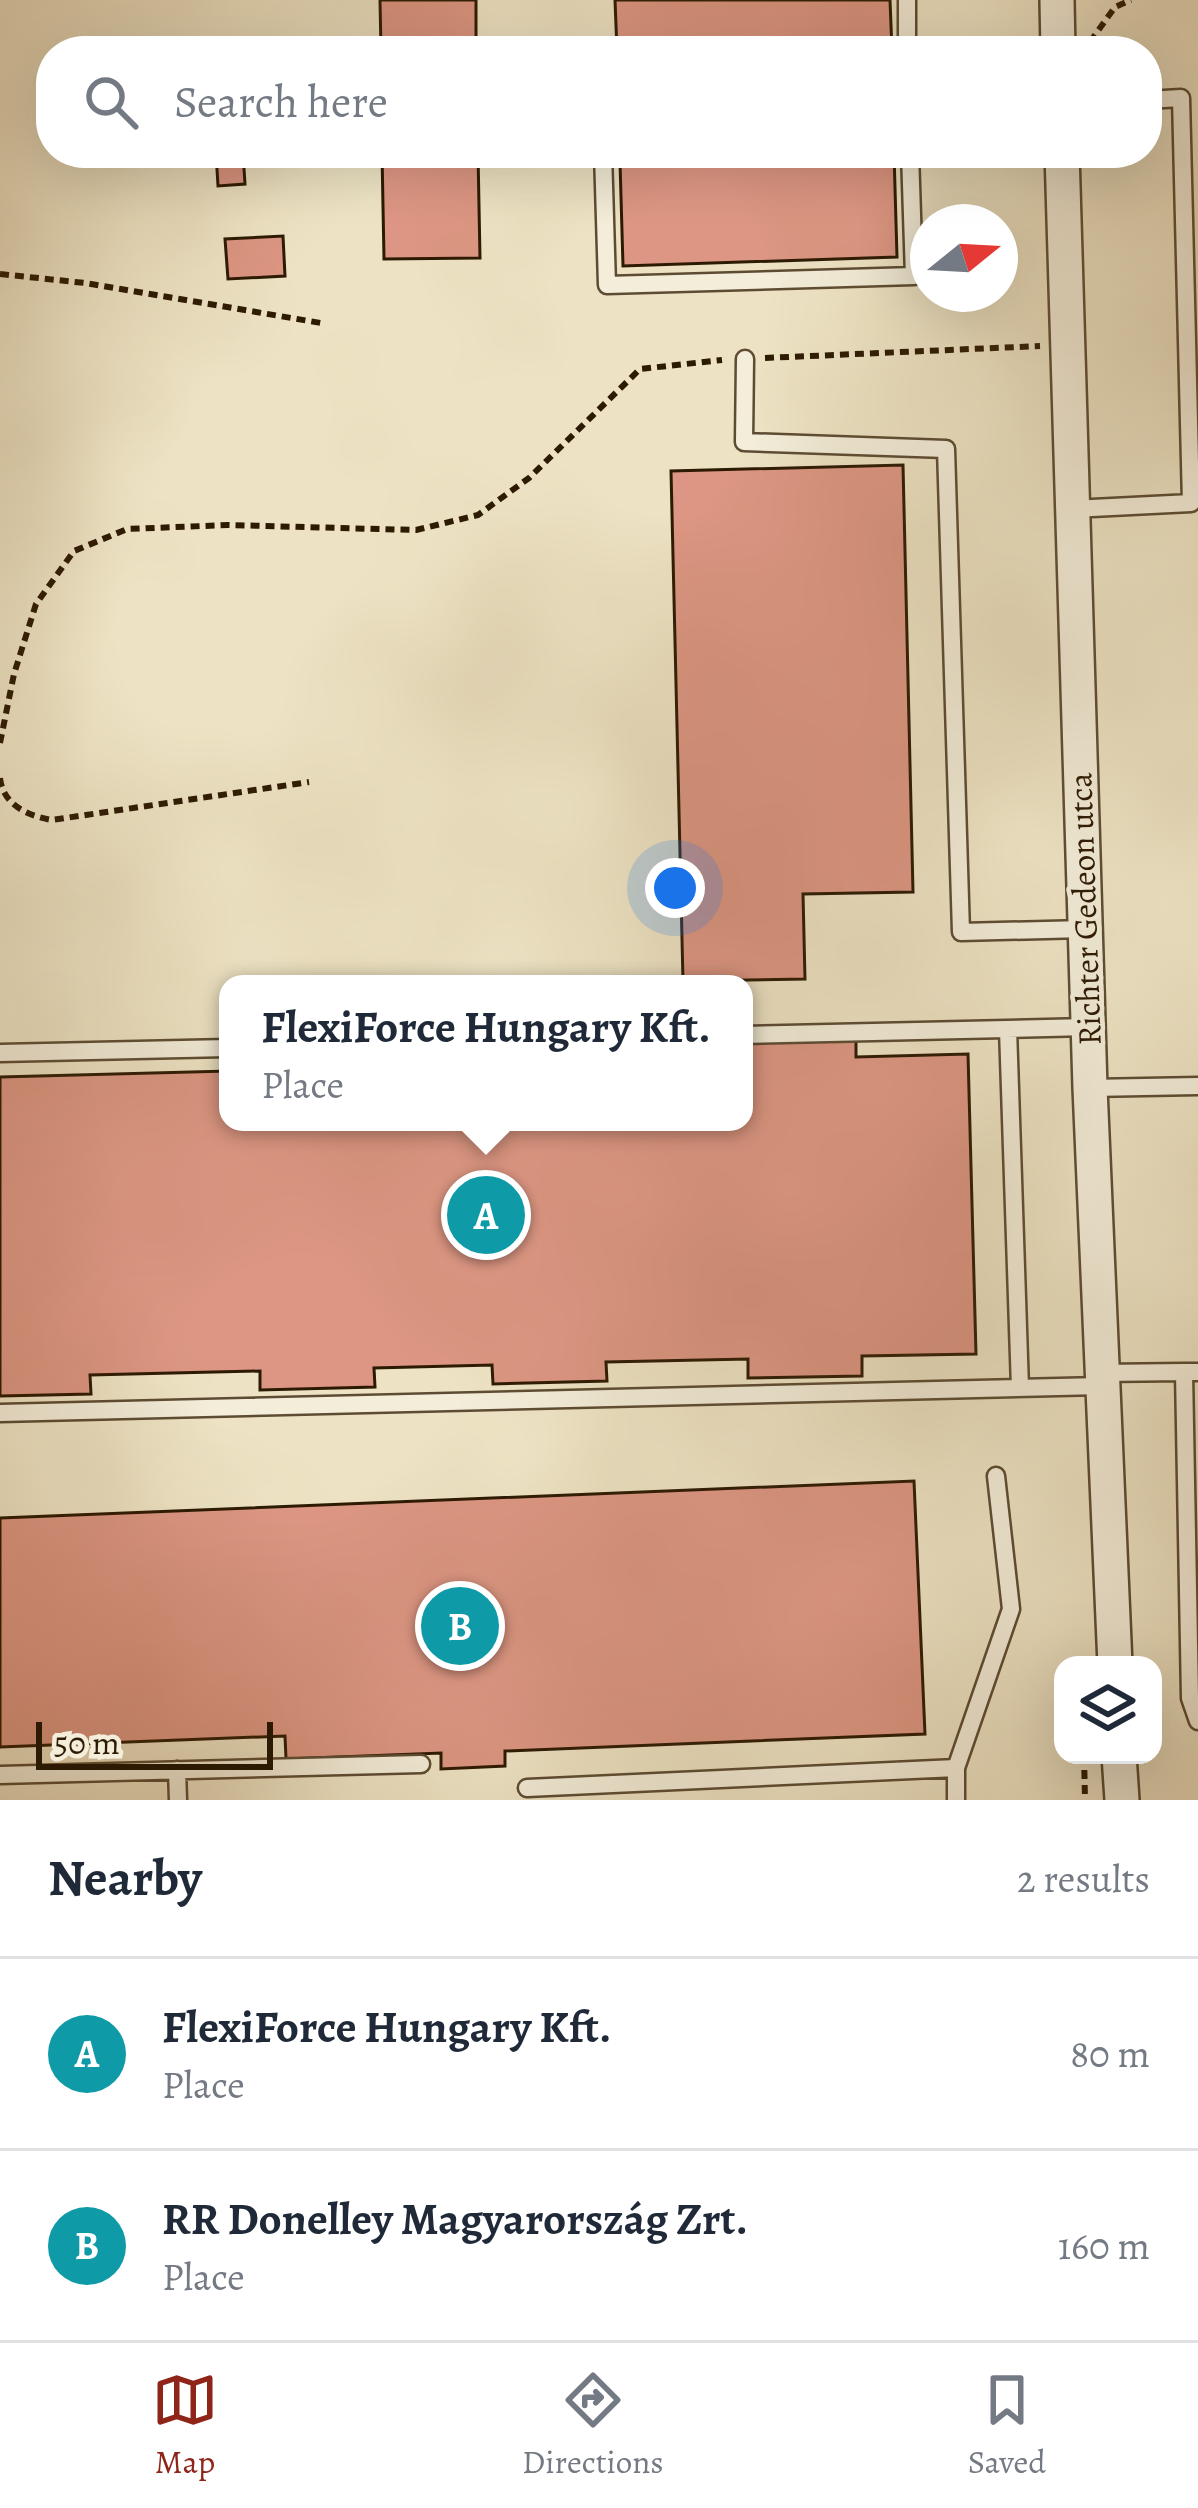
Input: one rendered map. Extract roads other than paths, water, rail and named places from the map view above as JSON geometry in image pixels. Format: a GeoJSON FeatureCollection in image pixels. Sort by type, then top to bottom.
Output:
{"type":"FeatureCollection","features":[{"type":"Feature","properties":{"kind":"street"},"geometry":{"type":"LineString","coordinates":[[1057,0],[1058,36]]}},
{"type":"Feature","properties":{"kind":"street","name":"Richter Gedeon utca"},"geometry":{"type":"LineString","coordinates":[[1061,168],[1100,1379],[1115,1656]]}},
{"type":"Feature","properties":{"kind":"street"},"geometry":{"type":"LineString","coordinates":[[1120,1764],[1122,1800]]}},
{"type":"Feature","properties":{"kind":"lane"},"geometry":{"type":"LineString","coordinates":[[907,0],[908,36]]}},
{"type":"Feature","properties":{"kind":"lane"},"geometry":{"type":"LineString","coordinates":[[1072,508],[1191,503],[1181,98],[1162,99]]}},
{"type":"Feature","properties":{"kind":"lane"},"geometry":{"type":"LineString","coordinates":[[603,168],[607,285],[914,276],[910,168]]}},
{"type":"Feature","properties":{"kind":"lane"},"geometry":{"type":"LineString","coordinates":[[745,359],[744,442],[946,448],[961,932],[1085,929]]}},
{"type":"Feature","properties":{"kind":"lane"},"geometry":{"type":"LineString","coordinates":[[753,1035],[1088,1027]]}},
{"type":"Feature","properties":{"kind":"lane"},"geometry":{"type":"LineString","coordinates":[[1008,1029],[1020,1388]]}},
{"type":"Feature","properties":{"kind":"lane"},"geometry":{"type":"LineString","coordinates":[[0,1053],[219,1048]]}},
{"type":"Feature","properties":{"kind":"lane"},"geometry":{"type":"LineString","coordinates":[[1090,1088],[1198,1086]]}},
{"type":"Feature","properties":{"kind":"lane"},"geometry":{"type":"LineString","coordinates":[[0,1413],[1020,1388],[1191,1372],[1190,1698],[1198,1721]]}},
{"type":"Feature","properties":{"kind":"lane"},"geometry":{"type":"LineString","coordinates":[[956,1800],[956,1768],[1011,1609],[996,1476]]}},
{"type":"Feature","properties":{"kind":"lane"},"geometry":{"type":"LineString","coordinates":[[0,1775],[421,1764]]}},
{"type":"Feature","properties":{"kind":"lane"},"geometry":{"type":"LineString","coordinates":[[526,1788],[956,1768]]}},
{"type":"Feature","properties":{"kind":"lane"},"geometry":{"type":"LineString","coordinates":[[178,1770],[178,1800]]}},
{"type":"Feature","properties":{"kind":"place","name":"FlexiForce Hungary Kft."},"geometry":{"type":"Point","coordinates":[486,1215]}},
{"type":"Feature","properties":{"kind":"place","name":"RR Donelley Magyarország Zrt."},"geometry":{"type":"Point","coordinates":[460,1626]}}]}
